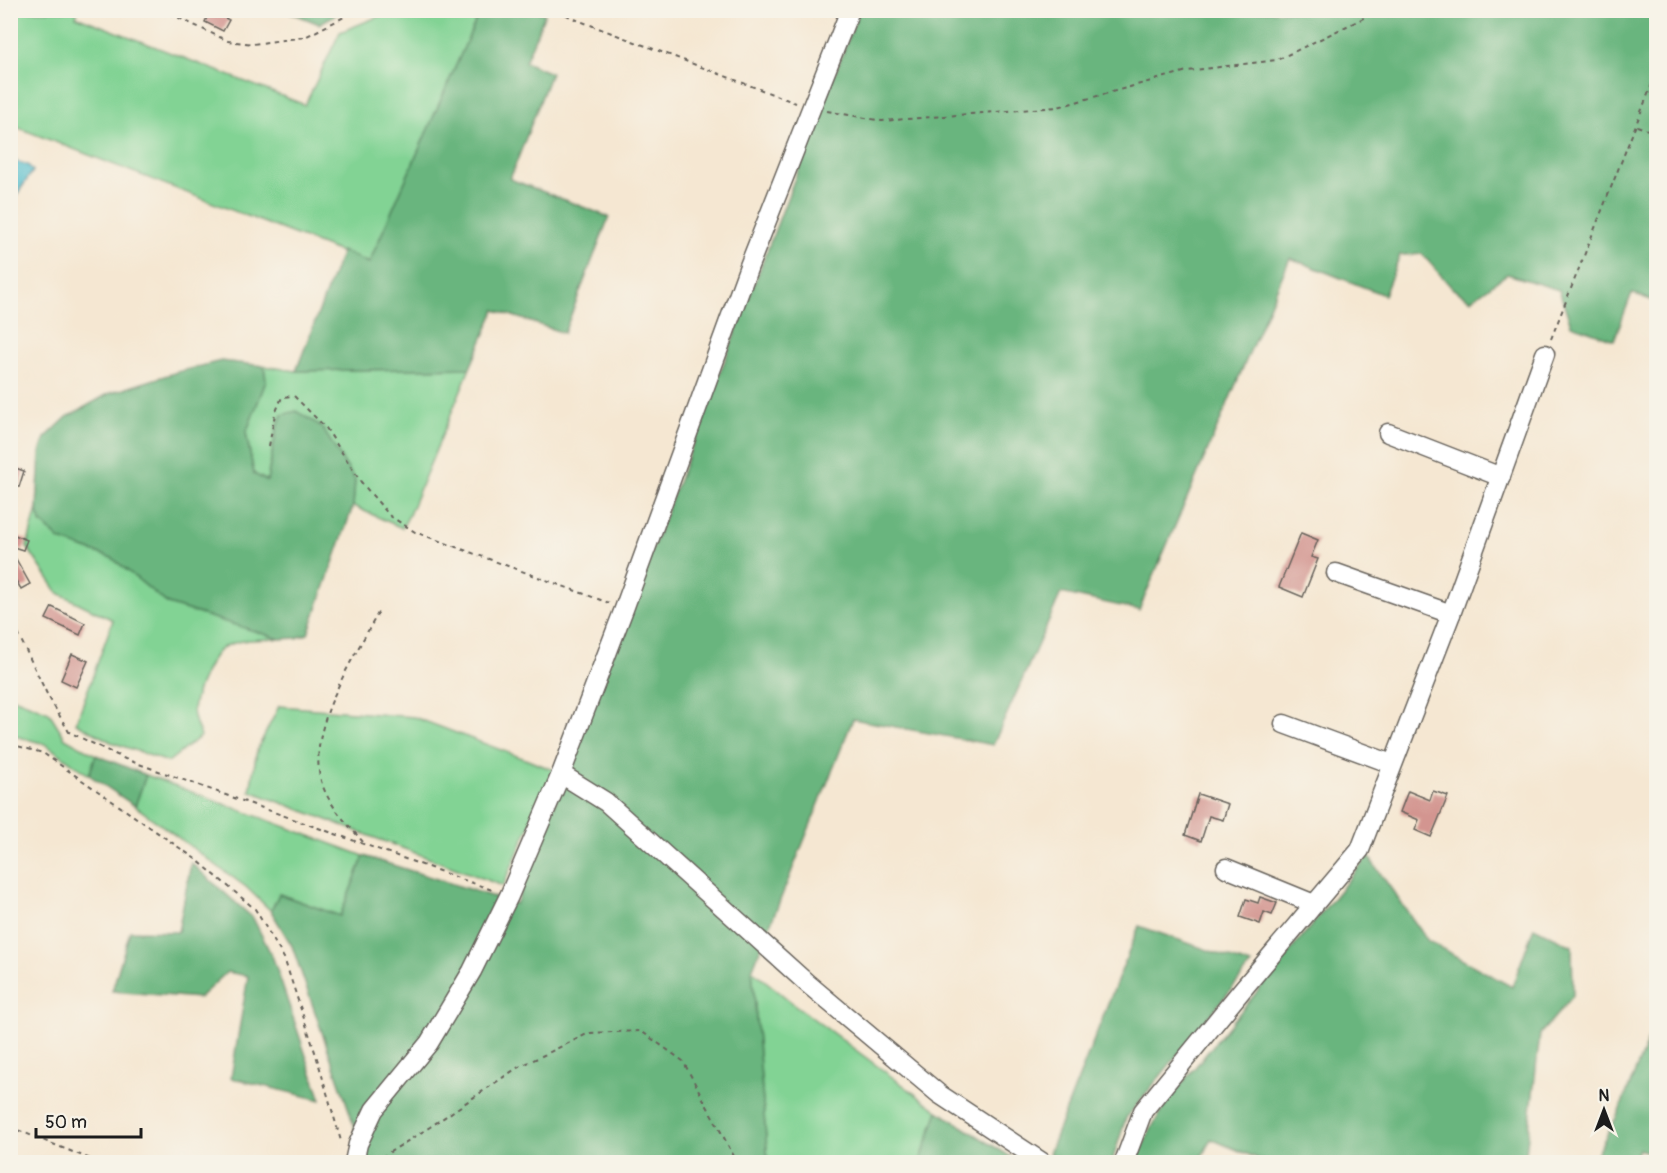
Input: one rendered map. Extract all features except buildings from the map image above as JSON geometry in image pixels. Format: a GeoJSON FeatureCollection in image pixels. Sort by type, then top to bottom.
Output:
{"type":"FeatureCollection","features":[{"type":"Feature","properties":{"kind":"street"},"geometry":{"type":"LineString","coordinates":[[354,1162],[358,1144],[375,1110],[429,1043],[472,971],[509,896],[561,774],[624,609],[749,266],[850,10]]}},
{"type":"Feature","properties":{"kind":"street"},"geometry":{"type":"LineString","coordinates":[[1124,1162],[1143,1111],[1360,850],[1451,614],[1545,354]]}},
{"type":"Feature","properties":{"kind":"street"},"geometry":{"type":"LineString","coordinates":[[1388,433],[1501,477]]}},
{"type":"Feature","properties":{"kind":"street"},"geometry":{"type":"LineString","coordinates":[[1336,573],[1451,614]]}},
{"type":"Feature","properties":{"kind":"street"},"geometry":{"type":"LineString","coordinates":[[1284,724],[1392,764]]}},
{"type":"Feature","properties":{"kind":"street"},"geometry":{"type":"LineString","coordinates":[[561,774],[606,802],[808,984],[939,1094],[1042,1162]]}},
{"type":"Feature","properties":{"kind":"street"},"geometry":{"type":"LineString","coordinates":[[1226,868],[1314,904]]}},
{"type":"Feature","properties":{"kind":"path"},"geometry":{"type":"LineString","coordinates":[[162,10],[228,41],[254,44],[305,37],[350,14],[363,10]]}},
{"type":"Feature","properties":{"kind":"path"},"geometry":{"type":"LineString","coordinates":[[558,10],[572,18],[812,109],[882,121],[1058,107],[1186,71],[1277,60],[1380,10]]}},
{"type":"Feature","properties":{"kind":"path"},"geometry":{"type":"LineString","coordinates":[[1545,354],[1656,74]]}},
{"type":"Feature","properties":{"kind":"path"},"geometry":{"type":"LineString","coordinates":[[1636,125],[1656,133]]}},
{"type":"Feature","properties":{"kind":"path"},"geometry":{"type":"LineString","coordinates":[[269,446],[275,414],[282,397],[294,396],[326,428],[361,482],[390,516],[415,532],[624,609]]}},
{"type":"Feature","properties":{"kind":"path"},"geometry":{"type":"LineString","coordinates":[[365,844],[333,806],[320,779],[318,757],[320,734],[335,694],[379,611]]}},
{"type":"Feature","properties":{"kind":"path"},"geometry":{"type":"LineString","coordinates":[[10,617],[47,694],[69,732],[125,759],[509,896]]}},
{"type":"Feature","properties":{"kind":"path"},"geometry":{"type":"LineString","coordinates":[[10,744],[43,753],[198,860],[255,909],[284,958],[341,1141]]}},
{"type":"Feature","properties":{"kind":"path"},"geometry":{"type":"LineString","coordinates":[[374,1162],[517,1068],[589,1034],[641,1031],[683,1061],[737,1162]]}},
{"type":"Feature","properties":{"kind":"path"},"geometry":{"type":"LineString","coordinates":[[10,1127],[98,1162]]}},
{"type":"Feature","properties":{"kind":"green space"},"geometry":{"type":"Polygon","coordinates":[[[534,10],[545,14],[525,62],[551,73],[510,179],[609,217],[564,333],[495,310],[470,368],[296,371],[342,251],[369,263],[480,11],[534,10]]]}},
{"type":"Feature","properties":{"kind":"green space"},"geometry":{"type":"Polygon","coordinates":[[[10,11],[78,11],[76,16],[305,105],[340,32],[392,11],[480,11],[369,263],[11,125],[10,11]]]}},
{"type":"Feature","properties":{"kind":"green space"},"geometry":{"type":"Polygon","coordinates":[[[287,11],[342,11],[319,24],[287,11]]]}},
{"type":"Feature","properties":{"kind":"green space"},"geometry":{"type":"Polygon","coordinates":[[[859,11],[1656,11],[1656,302],[1632,293],[1614,340],[1571,325],[1559,290],[1507,274],[1471,300],[1453,289],[1422,254],[1400,255],[1384,295],[1290,258],[1139,610],[1061,593],[993,745],[853,719],[752,970],[768,1162],[364,1162],[350,1113],[292,946],[271,911],[279,894],[340,916],[364,856],[516,904],[859,11]]]}},
{"type":"Feature","properties":{"kind":"green space"},"geometry":{"type":"Polygon","coordinates":[[[221,361],[264,366],[266,381],[246,433],[254,474],[267,481],[277,427],[282,415],[296,411],[321,426],[355,480],[353,506],[308,634],[297,638],[280,639],[168,604],[112,558],[60,540],[41,522],[37,508],[40,452],[45,438],[67,417],[108,394],[221,361]]]}},
{"type":"Feature","properties":{"kind":"green space"},"geometry":{"type":"Polygon","coordinates":[[[264,366],[296,371],[470,368],[402,528],[353,506],[355,480],[282,415],[277,427],[267,481],[254,474],[246,433],[266,381],[264,366]]]}},
{"type":"Feature","properties":{"kind":"green space"},"geometry":{"type":"Polygon","coordinates":[[[37,508],[41,522],[60,540],[112,558],[168,604],[280,639],[237,642],[219,651],[204,675],[194,702],[195,723],[201,736],[168,762],[111,742],[76,723],[113,620],[58,593],[27,547],[37,508]]]}},
{"type":"Feature","properties":{"kind":"green space"},"geometry":{"type":"Polygon","coordinates":[[[11,697],[49,712],[65,738],[96,755],[89,775],[45,744],[11,735],[11,697]]]}},
{"type":"Feature","properties":{"kind":"green space"},"geometry":{"type":"Polygon","coordinates":[[[279,706],[414,717],[554,770],[503,886],[250,791],[257,750],[279,706]]]}},
{"type":"Feature","properties":{"kind":"green space"},"geometry":{"type":"Polygon","coordinates":[[[96,755],[146,775],[135,806],[89,775],[96,755]]]}},
{"type":"Feature","properties":{"kind":"green space"},"geometry":{"type":"Polygon","coordinates":[[[146,775],[364,856],[340,916],[279,894],[271,911],[246,887],[135,806],[146,775]]]}},
{"type":"Feature","properties":{"kind":"green space"},"geometry":{"type":"Polygon","coordinates":[[[1368,856],[1428,941],[1512,987],[1534,927],[1572,946],[1573,996],[1540,1034],[1525,1162],[1266,1162],[1211,1139],[1199,1162],[1136,1162],[1150,1130],[1170,1098],[1368,856]]]}},
{"type":"Feature","properties":{"kind":"green space"},"geometry":{"type":"Polygon","coordinates":[[[191,863],[253,918],[273,958],[321,1100],[231,1078],[248,976],[227,972],[199,998],[112,991],[130,931],[178,932],[191,863]]]}},
{"type":"Feature","properties":{"kind":"green space"},"geometry":{"type":"Polygon","coordinates":[[[1139,926],[1251,965],[1126,1118],[1112,1162],[1064,1162],[1049,1153],[1139,926]]]}},
{"type":"Feature","properties":{"kind":"green space"},"geometry":{"type":"Polygon","coordinates":[[[752,970],[795,1005],[938,1111],[920,1162],[768,1162],[752,970]]]}},
{"type":"Feature","properties":{"kind":"green space"},"geometry":{"type":"Polygon","coordinates":[[[1656,1020],[1656,1156],[1639,1149],[1634,1162],[1592,1162],[1618,1114],[1656,1020]]]}},
{"type":"Feature","properties":{"kind":"green space"},"geometry":{"type":"Polygon","coordinates":[[[938,1111],[1019,1162],[920,1162],[938,1111]]]}},
{"type":"Feature","properties":{"kind":"water"},"geometry":{"type":"Polygon","coordinates":[[[15,161],[28,165],[33,171],[11,203],[11,169],[15,161]]]}}]}
